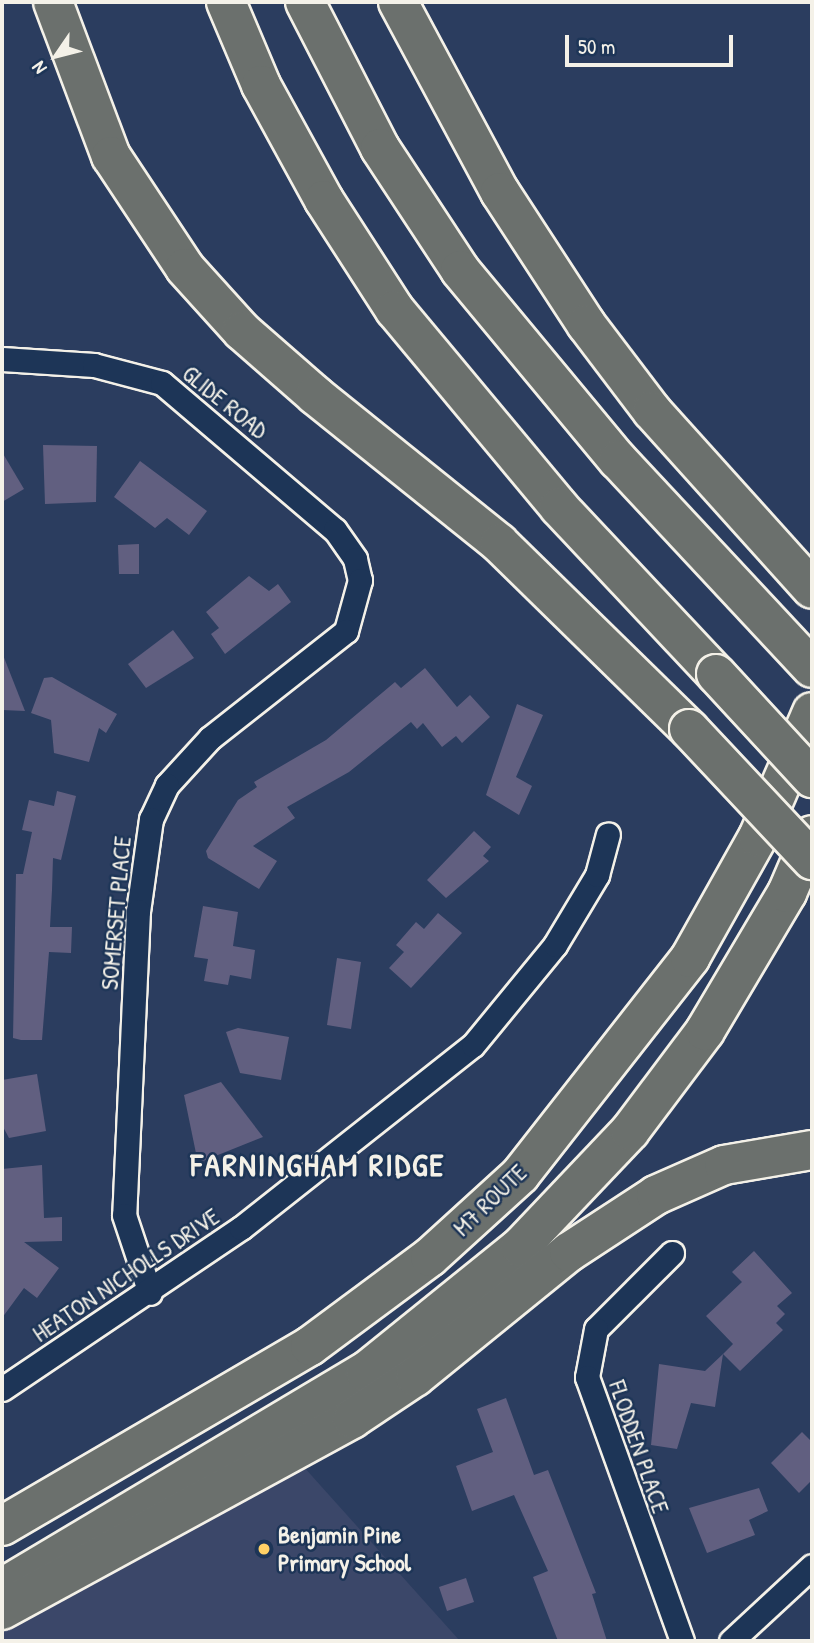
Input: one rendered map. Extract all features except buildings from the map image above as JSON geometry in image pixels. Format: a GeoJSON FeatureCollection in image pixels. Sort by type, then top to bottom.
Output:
{"type":"FeatureCollection","features":[{"type":"Feature","properties":{"kind":"highway"},"geometry":{"type":"LineString","coordinates":[[53,2],[111,156],[185,268],[274,359],[509,551],[689,729],[812,860]]}},
{"type":"Feature","properties":{"kind":"highway"},"geometry":{"type":"LineString","coordinates":[[226,2],[261,85],[324,200],[395,310],[532,476],[812,778]]}},
{"type":"Feature","properties":{"kind":"highway"},"geometry":{"type":"LineString","coordinates":[[305,2],[380,148],[460,270],[572,408],[812,668]]}},
{"type":"Feature","properties":{"kind":"highway"},"geometry":{"type":"LineString","coordinates":[[398,2],[500,192],[586,324],[652,411],[812,589]]}},
{"type":"Feature","properties":{"kind":"highway","name":"M7 ROUTE"},"geometry":{"type":"LineString","coordinates":[[2,1526],[310,1346],[430,1257],[520,1175],[690,958],[758,837],[812,712]]}},
{"type":"Feature","properties":{"kind":"highway"},"geometry":{"type":"LineString","coordinates":[[2,1588],[365,1372],[520,1247],[630,1131],[705,1031],[787,893],[812,835]]}},
{"type":"Feature","properties":{"kind":"highway"},"geometry":{"type":"LineString","coordinates":[[2,1610],[352,1419],[415,1377],[569,1252],[656,1195],[724,1165],[812,1150]]}},
{"type":"Feature","properties":{"kind":"street","name":"GLIDE ROAD"},"geometry":{"type":"LineString","coordinates":[[2,359],[94,365],[162,383],[335,530],[355,559],[360,580]]}},
{"type":"Feature","properties":{"kind":"street","name":"SOMERSET PLACE"},"geometry":{"type":"LineString","coordinates":[[150,1293],[124,1215],[138,911],[151,819],[167,785],[210,738],[346,631],[360,580]]}},
{"type":"Feature","properties":{"kind":"street","name":"HEATON NICHOLLS DRIVE"},"geometry":{"type":"LineString","coordinates":[[2,1389],[150,1293],[472,1045],[555,945],[597,875],[608,834]]}},
{"type":"Feature","properties":{"kind":"street","name":"FLODDEN PLACE"},"geometry":{"type":"LineString","coordinates":[[672,1253],[596,1329],[587,1377],[682,1641]]}},
{"type":"Feature","properties":{"kind":"street"},"geometry":{"type":"LineString","coordinates":[[732,1641],[812,1566]]}},
{"type":"Feature","properties":{"kind":"shaded area","name":"Benjamin Pine Primary School"},"geometry":{"type":"Polygon","coordinates":[[[303,1466],[460,1641],[2,1641],[2,1631],[303,1466]]]}},
{"type":"Feature","properties":{"kind":"place","name":"Benjamin Pine Primary School"},"geometry":{"type":"Point","coordinates":[264,1549]}},
{"type":"Feature","properties":{"kind":"district","name":"FARNINGHAM RIDGE"},"geometry":{"type":"Point","coordinates":[318,1165]}}]}
